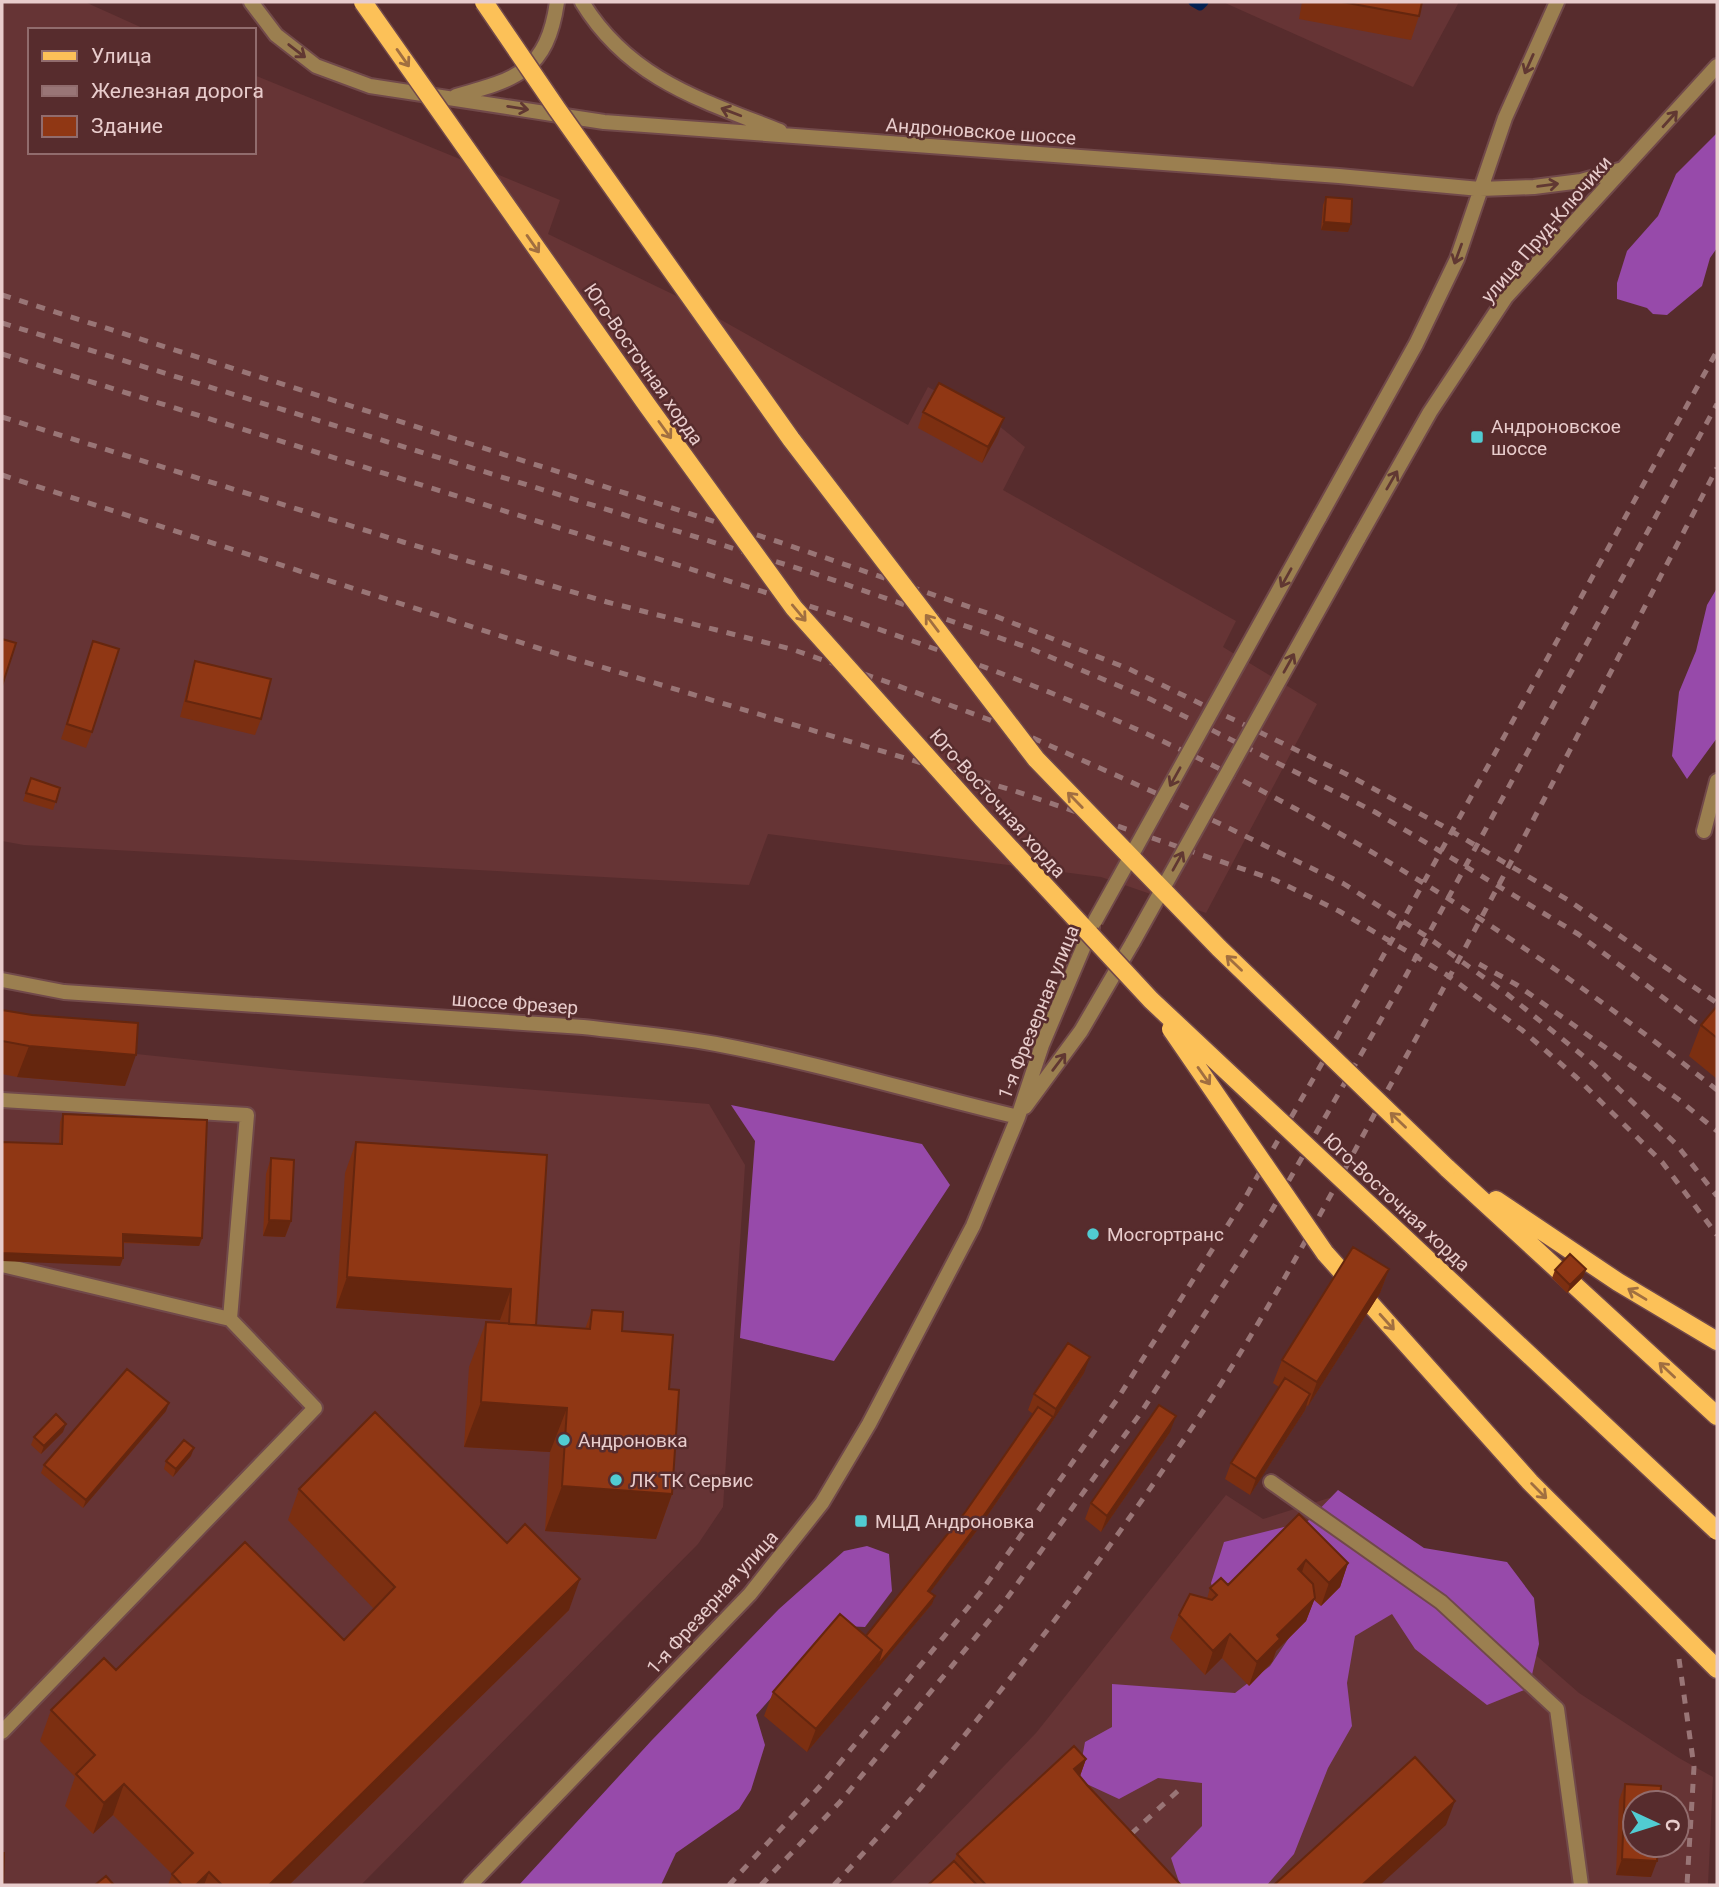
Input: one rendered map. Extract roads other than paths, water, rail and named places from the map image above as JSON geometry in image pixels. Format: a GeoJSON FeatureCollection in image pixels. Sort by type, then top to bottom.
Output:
{"type":"FeatureCollection","features":[{"type":"Feature","properties":{"kind":"main road","name":"Юго-Восточная хорда"},"geometry":{"type":"LineString","coordinates":[[363,2],[647,405],[794,608],[974,809],[1151,1000],[1717,1531]]}},
{"type":"Feature","properties":{"kind":"main road"},"geometry":{"type":"LineString","coordinates":[[484,2],[791,439],[1036,759],[1219,948],[1447,1168],[1717,1416]]}},
{"type":"Feature","properties":{"kind":"main road"},"geometry":{"type":"LineString","coordinates":[[1151,1000],[1325,1253],[1530,1482],[1717,1669]]}},
{"type":"Feature","properties":{"kind":"main road"},"geometry":{"type":"LineString","coordinates":[[1447,1168],[1618,1282],[1717,1341]]}},
{"type":"Feature","properties":{"kind":"street","name":"Андроновское шоссе"},"geometry":{"type":"LineString","coordinates":[[251,2],[276,35],[316,66],[370,86],[604,122],[1339,176],[1480,189],[1534,187],[1581,181],[1623,169]]}},
{"type":"Feature","properties":{"kind":"street"},"geometry":{"type":"LineString","coordinates":[[451,97],[503,82],[527,68],[542,52],[553,28],[557,2]]}},
{"type":"Feature","properties":{"kind":"street"},"geometry":{"type":"LineString","coordinates":[[582,2],[591,17],[626,56],[685,94],[794,137]]}},
{"type":"Feature","properties":{"kind":"street"},"geometry":{"type":"LineString","coordinates":[[1480,189],[1505,118],[1557,2]]}},
{"type":"Feature","properties":{"kind":"street","name":"улица Пруд-Ключики"},"geometry":{"type":"LineString","coordinates":[[1133,942],[1430,412],[1506,297],[1717,66]]}},
{"type":"Feature","properties":{"kind":"street","name":"1-я Фрезерная улица"},"geometry":{"type":"LineString","coordinates":[[470,1885],[750,1594],[822,1503],[869,1423],[973,1226],[1018,1116],[1042,1045],[1095,921],[1416,344],[1457,259],[1480,189]]}},
{"type":"Feature","properties":{"kind":"street"},"geometry":{"type":"LineString","coordinates":[[1704,831],[1717,781]]}},
{"type":"Feature","properties":{"kind":"street","name":"1-я Фрезерная улица"},"geometry":{"type":"LineString","coordinates":[[1018,1116],[1082,1031],[1133,942]]}},
{"type":"Feature","properties":{"kind":"street","name":"шоссе Фрезер"},"geometry":{"type":"LineString","coordinates":[[2,980],[64,992],[583,1027],[661,1036],[811,1064],[1018,1116]]}},
{"type":"Feature","properties":{"kind":"street"},"geometry":{"type":"LineString","coordinates":[[2,1100],[247,1115],[230,1319]]}},
{"type":"Feature","properties":{"kind":"street"},"geometry":{"type":"LineString","coordinates":[[2,1265],[230,1319],[316,1408],[2,1732]]}},
{"type":"Feature","properties":{"kind":"street"},"geometry":{"type":"LineString","coordinates":[[1271,1482],[1441,1602],[1558,1709],[1581,1885]]}},
{"type":"Feature","properties":{"kind":"waterway"},"geometry":{"type":"LineString","coordinates":[[1193,2],[1200,6],[1204,2]]}},
{"type":"Feature","properties":{"kind":"railway"},"geometry":{"type":"LineString","coordinates":[[2,295],[776,541],[990,614],[1129,669],[1346,774],[1441,825],[1568,900],[1717,1003]]}},
{"type":"Feature","properties":{"kind":"railway"},"geometry":{"type":"LineString","coordinates":[[2,323],[813,573],[1029,648],[1150,699],[1375,812],[1578,934],[1709,1032]]}},
{"type":"Feature","properties":{"kind":"railway"},"geometry":{"type":"LineString","coordinates":[[729,1885],[823,1783],[980,1593],[1118,1398],[1245,1198],[1377,967],[1717,351]]}},
{"type":"Feature","properties":{"kind":"railway"},"geometry":{"type":"LineString","coordinates":[[2,354],[809,606],[977,664],[1088,708],[1249,784],[1311,817],[1431,888],[1606,1005],[1717,1090]]}},
{"type":"Feature","properties":{"kind":"railway"},"geometry":{"type":"LineString","coordinates":[[761,1885],[840,1802],[1002,1605],[1140,1414],[1272,1210],[1403,981],[1717,404]]}},
{"type":"Feature","properties":{"kind":"railway"},"geometry":{"type":"LineString","coordinates":[[2,417],[403,542],[607,602],[791,649],[1006,726],[1169,799],[1344,884],[1426,936],[1507,994],[1593,1064],[1676,1144],[1717,1196]]}},
{"type":"Feature","properties":{"kind":"railway"},"geometry":{"type":"LineString","coordinates":[[834,1885],[975,1723],[1063,1610],[1146,1494],[1241,1352],[1315,1223],[1470,938],[1717,468]]}},
{"type":"Feature","properties":{"kind":"railway"},"geometry":{"type":"LineString","coordinates":[[2,475],[538,648],[1015,791],[1275,880],[1339,911],[1447,975],[1522,1030],[1576,1077],[1662,1162],[1717,1235]]}},
{"type":"Feature","properties":{"kind":"railway"},"geometry":{"type":"LineString","coordinates":[[1479,964],[1517,985],[1678,1099],[1717,1131]]}},
{"type":"Feature","properties":{"kind":"railway"},"geometry":{"type":"LineString","coordinates":[[1679,1659],[1694,1767],[1687,1885]]}},
{"type":"Feature","properties":{"kind":"railway"},"geometry":{"type":"LineString","coordinates":[[1118,1846],[1180,1789]]}},
{"type":"Feature","properties":{"kind":"place","name":"Андроновское шоссе"},"geometry":{"type":"Point","coordinates":[1477,437]}},
{"type":"Feature","properties":{"kind":"place","name":"Мосгортранс"},"geometry":{"type":"Point","coordinates":[1093,1234]}},
{"type":"Feature","properties":{"kind":"place","name":"Андроновка"},"geometry":{"type":"Point","coordinates":[564,1440]}},
{"type":"Feature","properties":{"kind":"place","name":"ЛК ТК Сервис"},"geometry":{"type":"Point","coordinates":[616,1480]}},
{"type":"Feature","properties":{"kind":"place","name":"МЦД Андроновка"},"geometry":{"type":"Point","coordinates":[861,1521]}}]}
